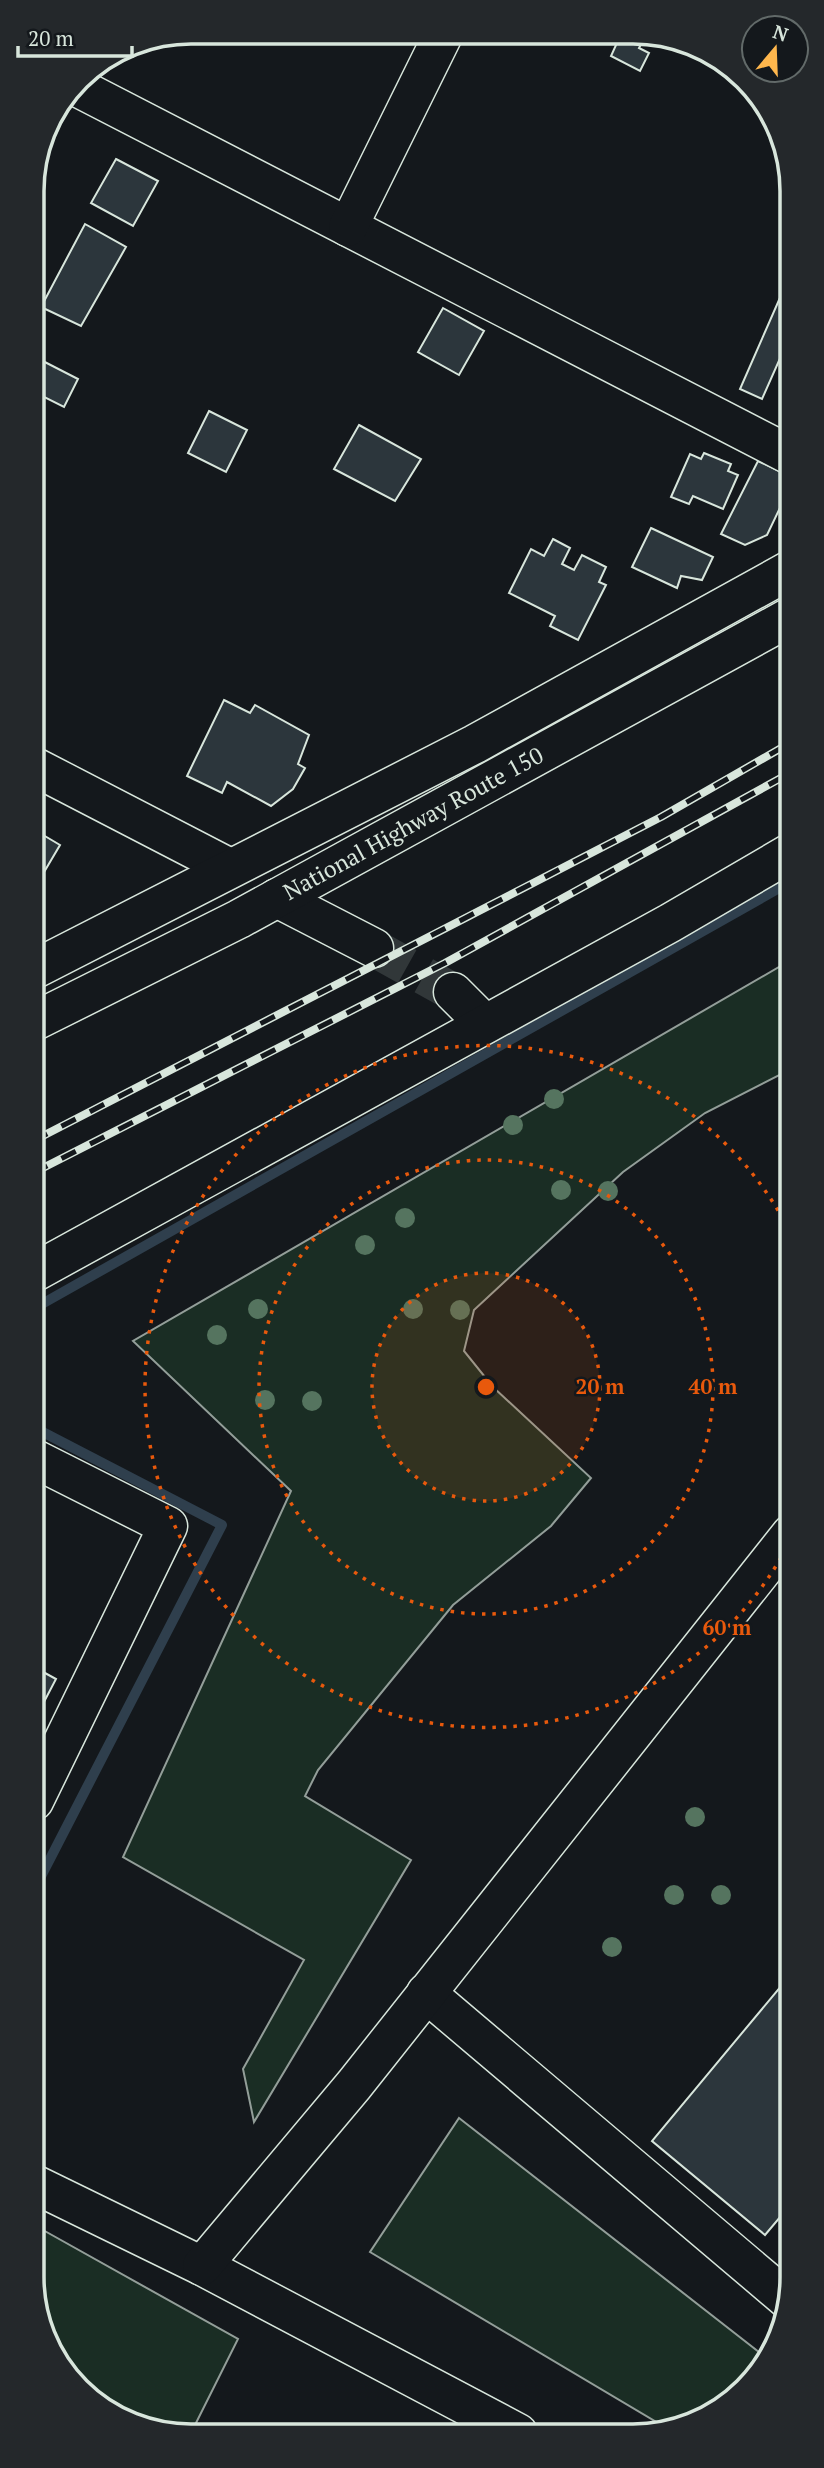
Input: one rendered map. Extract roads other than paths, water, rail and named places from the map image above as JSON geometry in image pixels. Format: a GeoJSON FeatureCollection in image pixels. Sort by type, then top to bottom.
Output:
{"type":"FeatureCollection","features":[{"type":"Feature","properties":{"kind":"main road"},"geometry":{"type":"LineString","coordinates":[[348,227],[439,44]]}},
{"type":"Feature","properties":{"kind":"main road"},"geometry":{"type":"LineString","coordinates":[[84,91],[780,450]]}},
{"type":"Feature","properties":{"kind":"main road","name":"National Highway Route 150"},"geometry":{"type":"LineString","coordinates":[[44,964],[475,744],[780,576]]}},
{"type":"Feature","properties":{"kind":"main road","name":"National Highway Route 150"},"geometry":{"type":"LineString","coordinates":[[44,1016],[277,898],[780,622]]}},
{"type":"Feature","properties":{"kind":"main road"},"geometry":{"type":"LineString","coordinates":[[44,771],[230,869]]}},
{"type":"Feature","properties":{"kind":"main road"},"geometry":{"type":"LineString","coordinates":[[44,1267],[780,859]]}},
{"type":"Feature","properties":{"kind":"main road"},"geometry":{"type":"LineString","coordinates":[[277,898],[374,948]]}},
{"type":"Feature","properties":{"kind":"main road"},"geometry":{"type":"LineString","coordinates":[[453,992],[485,1024]]}},
{"type":"Feature","properties":{"kind":"main road"},"geometry":{"type":"LineString","coordinates":[[44,1464],[168,1526],[44,1780]]}},
{"type":"Feature","properties":{"kind":"main road"},"geometry":{"type":"LineString","coordinates":[[202,2266],[354,2085],[780,1548]]}},
{"type":"Feature","properties":{"kind":"main road"},"geometry":{"type":"LineString","coordinates":[[426,1993],[779,2292]]}},
{"type":"Feature","properties":{"kind":"main road"},"geometry":{"type":"LineString","coordinates":[[44,2189],[202,2266],[501,2424]]}},
{"type":"Feature","properties":{"kind":"waterway"},"geometry":{"type":"LineString","coordinates":[[44,1303],[780,888]]}},
{"type":"Feature","properties":{"kind":"waterway"},"geometry":{"type":"LineString","coordinates":[[44,1433],[222,1525],[44,1871]]}},
{"type":"Feature","properties":{"kind":"tunnel"},"geometry":{"type":"LineString","coordinates":[[374,948],[453,992]]}},
{"type":"Feature","properties":{"kind":"railway"},"geometry":{"type":"LineString","coordinates":[[44,1135],[661,817],[780,749]]}},
{"type":"Feature","properties":{"kind":"railway"},"geometry":{"type":"LineString","coordinates":[[44,1167],[445,963],[780,779]]}}]}
